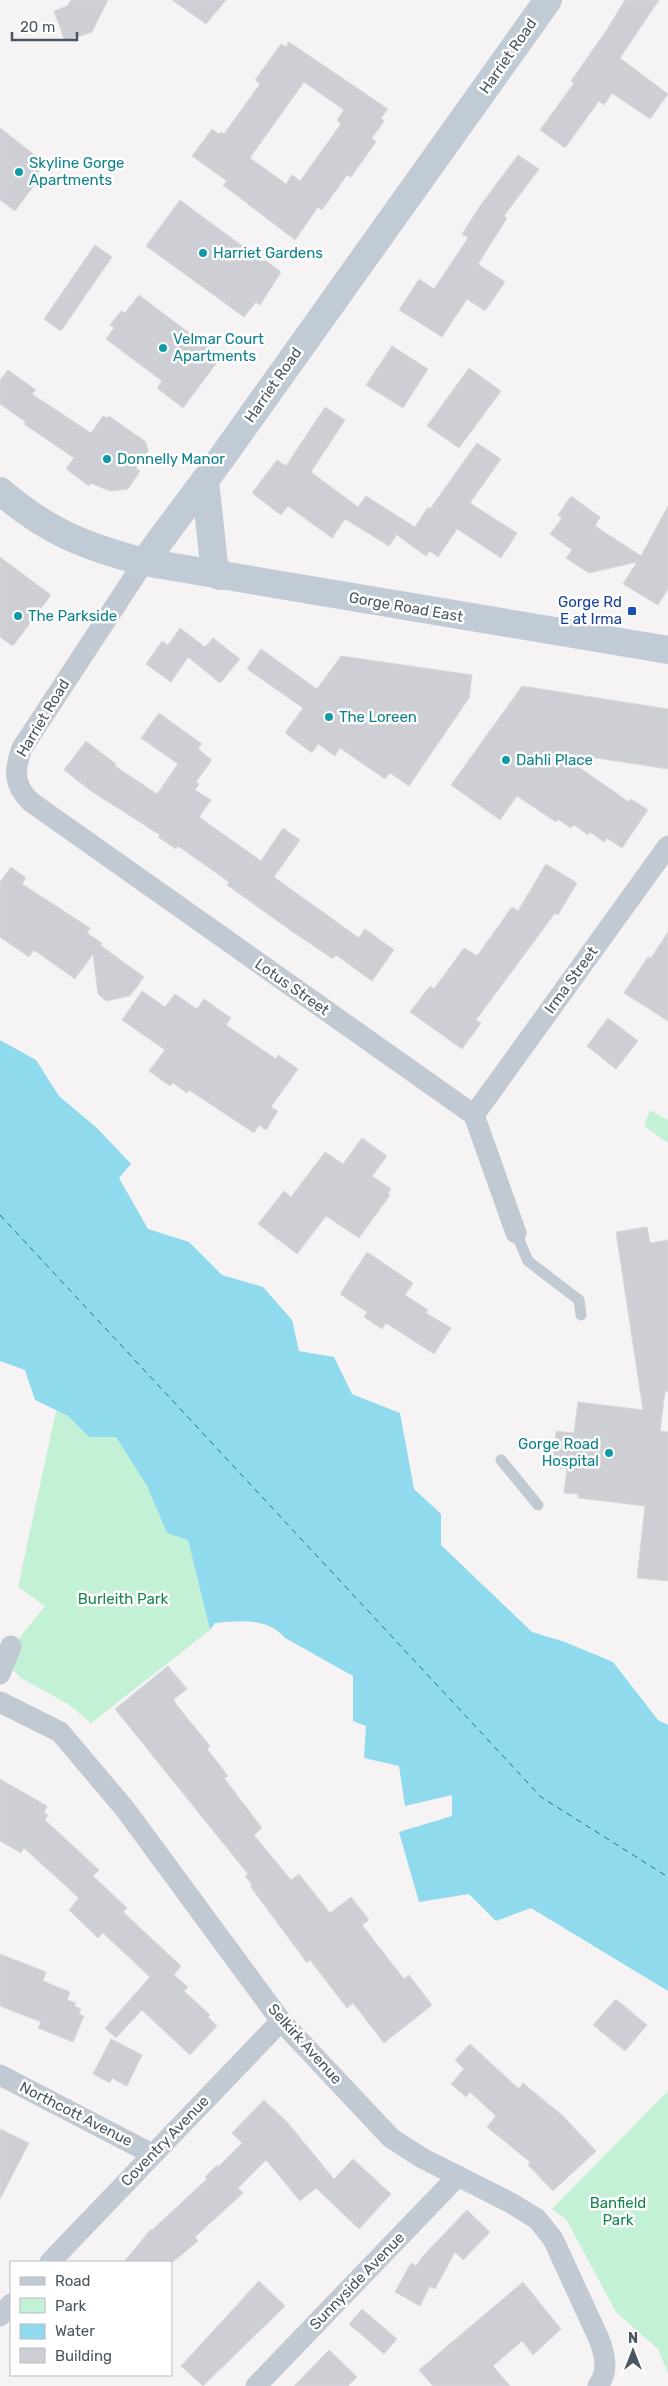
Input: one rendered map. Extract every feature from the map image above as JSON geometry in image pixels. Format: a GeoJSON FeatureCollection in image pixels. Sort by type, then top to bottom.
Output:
{"type":"FeatureCollection","features":[{"type":"Feature","properties":{"kind":"main road","name":"Harriet Road"},"geometry":{"type":"LineString","coordinates":[[144,562],[205,481],[548,0]]}},
{"type":"Feature","properties":{"kind":"main road"},"geometry":{"type":"LineString","coordinates":[[205,481],[214,564],[220,576]]}},
{"type":"Feature","properties":{"kind":"main road","name":"Gorge Road East"},"geometry":{"type":"LineString","coordinates":[[0,491],[24,511],[60,534],[99,550],[144,562],[668,650]]}},
{"type":"Feature","properties":{"kind":"street","name":"Harriet Road"},"geometry":{"type":"LineString","coordinates":[[16,779],[16,764],[22,748],[144,562]]}},
{"type":"Feature","properties":{"kind":"street","name":"Lotus Street"},"geometry":{"type":"LineString","coordinates":[[16,779],[21,793],[30,802],[474,1115]]}},
{"type":"Feature","properties":{"kind":"street","name":"Irma Street"},"geometry":{"type":"LineString","coordinates":[[474,1115],[668,846]]}},
{"type":"Feature","properties":{"kind":"street"},"geometry":{"type":"LineString","coordinates":[[474,1115],[516,1234]]}},
{"type":"Feature","properties":{"kind":"street"},"geometry":{"type":"LineString","coordinates":[[0,1674],[12,1646]]}},
{"type":"Feature","properties":{"kind":"street","name":"Selkirk Avenue"},"geometry":{"type":"LineString","coordinates":[[0,1702],[60,1732],[125,1808],[281,2021],[391,2138],[422,2158],[511,2203],[537,2219],[553,2239],[599,2339],[605,2356],[602,2378]]}},
{"type":"Feature","properties":{"kind":"street","name":"Coventry Avenue"},"geometry":{"type":"LineString","coordinates":[[51,2261],[281,2021]]}},
{"type":"Feature","properties":{"kind":"street","name":"Northcott Avenue"},"geometry":{"type":"LineString","coordinates":[[0,2075],[152,2154]]}},
{"type":"Feature","properties":{"kind":"street","name":"Sunnyside Avenue"},"geometry":{"type":"LineString","coordinates":[[256,2386],[458,2176]]}},
{"type":"Feature","properties":{"kind":"street"},"geometry":{"type":"LineString","coordinates":[[0,2316],[10,2305]]}},
{"type":"Feature","properties":{"kind":"lane"},"geometry":{"type":"LineString","coordinates":[[516,1234],[528,1261],[579,1300],[581,1315]]}},
{"type":"Feature","properties":{"kind":"lane"},"geometry":{"type":"LineString","coordinates":[[501,1460],[538,1505]]}},
{"type":"Feature","properties":{"kind":"green space"},"geometry":{"type":"Polygon","coordinates":[[[650,1110],[668,1120],[668,1143],[644,1126],[650,1110]]]}},
{"type":"Feature","properties":{"kind":"green space","name":"Burleith Park"},"geometry":{"type":"Polygon","coordinates":[[[56,1411],[68,1416],[89,1437],[116,1437],[147,1486],[167,1533],[188,1540],[210,1630],[91,1723],[68,1704],[21,1678],[13,1670],[17,1641],[45,1606],[18,1587],[56,1411]]]}},
{"type":"Feature","properties":{"kind":"green space","name":"Banfield Park"},"geometry":{"type":"Polygon","coordinates":[[[668,2091],[668,2373],[658,2349],[616,2312],[566,2219],[552,2209],[668,2091]]]}},
{"type":"Feature","properties":{"kind":"water"},"geometry":{"type":"Polygon","coordinates":[[[0,1040],[36,1060],[59,1096],[98,1129],[131,1164],[119,1178],[148,1229],[189,1242],[222,1275],[263,1287],[292,1320],[299,1351],[334,1357],[352,1394],[400,1413],[414,1489],[441,1514],[441,1545],[532,1632],[565,1642],[613,1662],[658,1720],[668,1725],[668,1991],[531,1908],[496,1921],[469,1894],[419,1902],[399,1832],[452,1816],[452,1795],[405,1806],[399,1766],[364,1758],[366,1726],[353,1721],[353,1676],[262,1623],[244,1621],[215,1623],[210,1630],[188,1540],[167,1533],[147,1486],[116,1437],[89,1437],[68,1416],[35,1400],[25,1370],[0,1361],[0,1040]]]}},
{"type":"Feature","properties":{"kind":"building"},"geometry":{"type":"Polygon","coordinates":[[[71,0],[108,0],[92,32],[65,41],[54,11],[67,6],[71,0]]]}},
{"type":"Feature","properties":{"kind":"building"},"geometry":{"type":"Polygon","coordinates":[[[172,0],[226,0],[206,24],[172,0]]]}},
{"type":"Feature","properties":{"kind":"building"},"geometry":{"type":"Polygon","coordinates":[[[625,0],[659,0],[620,58],[668,94],[650,119],[612,93],[604,105],[599,101],[565,148],[540,130],[574,83],[571,81],[625,0]]]}},
{"type":"Feature","properties":{"kind":"building"},"geometry":{"type":"Polygon","coordinates":[[[289,42],[388,109],[381,118],[384,121],[372,138],[376,142],[351,177],[347,175],[322,210],[318,207],[295,240],[223,185],[227,181],[192,156],[212,129],[219,134],[221,132],[224,134],[260,84],[255,80],[281,44],[286,47],[289,42]],[[304,82],[250,158],[286,184],[292,175],[300,181],[341,124],[337,120],[344,110],[304,82]]]}},
{"type":"Feature","properties":{"kind":"building","name":"Skyline Gorge Apartments"},"geometry":{"type":"Polygon","coordinates":[[[0,128],[45,163],[31,181],[35,184],[15,211],[0,200],[0,128]]]}},
{"type":"Feature","properties":{"kind":"building"},"geometry":{"type":"Polygon","coordinates":[[[518,155],[539,169],[504,216],[507,218],[478,264],[505,282],[485,311],[467,299],[442,337],[399,310],[419,279],[434,289],[468,238],[462,234],[480,206],[518,155]]]}},
{"type":"Feature","properties":{"kind":"building","name":"Harriet Gardens"},"geometry":{"type":"Polygon","coordinates":[[[180,200],[264,262],[265,260],[281,272],[260,305],[256,302],[244,317],[146,246],[180,200]]]}},
{"type":"Feature","properties":{"kind":"building"},"geometry":{"type":"Polygon","coordinates":[[[95,245],[112,257],[61,331],[44,319],[95,245]]]}},
{"type":"Feature","properties":{"kind":"building","name":"Velmar Court Apartments"},"geometry":{"type":"Polygon","coordinates":[[[139,295],[221,357],[183,408],[157,388],[162,381],[106,339],[114,328],[110,325],[121,311],[125,313],[139,295]]]}},
{"type":"Feature","properties":{"kind":"building"},"geometry":{"type":"Polygon","coordinates":[[[392,346],[428,369],[403,408],[366,385],[392,346]]]}},
{"type":"Feature","properties":{"kind":"building"},"geometry":{"type":"Polygon","coordinates":[[[469,368],[501,391],[459,448],[427,426],[469,368]]]}},
{"type":"Feature","properties":{"kind":"building"},"geometry":{"type":"Polygon","coordinates":[[[8,370],[36,390],[32,394],[91,433],[103,416],[108,418],[109,416],[146,442],[148,451],[136,468],[140,471],[128,489],[110,491],[90,483],[89,486],[66,469],[74,458],[24,424],[26,422],[0,404],[0,380],[8,370]]]}},
{"type":"Feature","properties":{"kind":"building"},"geometry":{"type":"Polygon","coordinates":[[[325,407],[345,420],[311,472],[358,507],[366,496],[415,527],[477,443],[501,459],[470,503],[517,533],[501,558],[457,529],[438,557],[430,551],[426,556],[394,533],[396,536],[389,546],[345,519],[332,538],[288,506],[281,515],[252,493],[277,460],[286,466],[325,407]]]}},
{"type":"Feature","properties":{"kind":"building"},"geometry":{"type":"Polygon","coordinates":[[[571,496],[600,517],[595,526],[641,556],[668,506],[668,589],[658,605],[623,584],[637,562],[589,573],[566,558],[572,550],[550,534],[562,518],[558,515],[571,496]]]}},
{"type":"Feature","properties":{"kind":"building","name":"The Parkside"},"geometry":{"type":"Polygon","coordinates":[[[0,557],[51,595],[13,646],[0,637],[0,557]]]}},
{"type":"Feature","properties":{"kind":"building"},"geometry":{"type":"Polygon","coordinates":[[[180,628],[205,647],[213,638],[240,659],[220,683],[188,657],[171,682],[146,664],[162,641],[168,645],[180,628]]]}},
{"type":"Feature","properties":{"kind":"building","name":"The Loreen"},"geometry":{"type":"Polygon","coordinates":[[[261,649],[317,689],[341,656],[472,675],[469,698],[409,786],[390,773],[385,779],[340,748],[335,756],[318,744],[312,753],[285,733],[303,708],[247,669],[261,649]]]}},
{"type":"Feature","properties":{"kind":"building","name":"Dahli Place"},"geometry":{"type":"Polygon","coordinates":[[[522,686],[668,709],[668,769],[557,752],[629,802],[631,799],[648,810],[622,848],[607,838],[604,842],[590,832],[588,835],[574,825],[571,828],[558,819],[556,822],[517,796],[500,820],[451,785],[522,686]]]}},
{"type":"Feature","properties":{"kind":"building"},"geometry":{"type":"Polygon","coordinates":[[[159,713],[202,744],[198,749],[212,760],[196,782],[199,784],[195,790],[211,800],[199,817],[261,861],[283,828],[300,840],[274,877],[359,938],[365,929],[394,950],[372,981],[336,955],[333,959],[290,930],[227,885],[229,882],[178,846],[176,849],[158,837],[160,835],[91,791],[64,770],[86,741],[116,764],[115,766],[157,794],[178,764],[141,738],[159,713]]]}},
{"type":"Feature","properties":{"kind":"building"},"geometry":{"type":"Polygon","coordinates":[[[546,864],[577,883],[558,915],[555,913],[476,1020],[481,1023],[462,1049],[410,1012],[430,986],[434,989],[464,948],[477,956],[512,907],[518,911],[546,864]]]}},
{"type":"Feature","properties":{"kind":"building"},"geometry":{"type":"Polygon","coordinates":[[[11,867],[26,878],[22,884],[90,928],[87,933],[102,943],[100,945],[144,977],[130,996],[106,1001],[98,994],[93,954],[75,979],[34,950],[29,957],[0,937],[0,882],[11,867]]]}},
{"type":"Feature","properties":{"kind":"building"},"geometry":{"type":"Polygon","coordinates":[[[668,932],[668,1021],[624,993],[648,957],[651,958],[668,932]]]}},
{"type":"Feature","properties":{"kind":"building"},"geometry":{"type":"Polygon","coordinates":[[[142,991],[165,1007],[175,994],[197,1009],[204,999],[231,1018],[226,1025],[276,1059],[278,1055],[298,1069],[271,1107],[278,1111],[266,1130],[259,1125],[254,1133],[189,1090],[187,1093],[173,1083],[170,1086],[149,1071],[165,1050],[122,1020],[142,991]]]}},
{"type":"Feature","properties":{"kind":"building"},"geometry":{"type":"Polygon","coordinates":[[[608,1018],[638,1041],[616,1069],[587,1046],[608,1018]]]}},
{"type":"Feature","properties":{"kind":"building"},"geometry":{"type":"Polygon","coordinates":[[[362,1138],[387,1156],[372,1176],[391,1189],[388,1193],[390,1195],[359,1238],[326,1216],[297,1254],[258,1224],[284,1191],[291,1197],[325,1152],[343,1164],[362,1138]]]}},
{"type":"Feature","properties":{"kind":"building"},"geometry":{"type":"Polygon","coordinates":[[[647,1227],[650,1243],[668,1240],[668,1392],[665,1391],[660,1431],[668,1432],[668,1581],[637,1578],[645,1506],[578,1498],[578,1494],[564,1493],[567,1469],[552,1467],[556,1431],[574,1433],[578,1402],[643,1410],[616,1232],[647,1227]]]}},
{"type":"Feature","properties":{"kind":"building"},"geometry":{"type":"Polygon","coordinates":[[[367,1252],[413,1283],[405,1295],[428,1310],[426,1313],[451,1328],[434,1354],[386,1323],[382,1329],[364,1317],[367,1312],[340,1294],[367,1252]]]}},
{"type":"Feature","properties":{"kind":"building"},"geometry":{"type":"Polygon","coordinates":[[[168,1666],[187,1689],[174,1699],[175,1703],[210,1746],[207,1749],[228,1776],[224,1778],[262,1828],[254,1835],[291,1880],[299,1874],[330,1913],[351,1897],[369,1920],[362,1925],[404,1979],[409,1975],[432,2005],[384,2043],[353,2003],[347,2008],[310,1960],[307,1963],[250,1886],[252,1885],[245,1876],[248,1874],[115,1709],[168,1666]]]}},
{"type":"Feature","properties":{"kind":"building"},"geometry":{"type":"Polygon","coordinates":[[[0,1779],[47,1806],[44,1813],[48,1815],[45,1820],[99,1870],[93,1876],[127,1908],[123,1912],[181,1966],[174,1975],[188,1987],[184,1991],[210,2015],[208,2017],[217,2026],[190,2055],[142,2010],[116,2038],[105,2028],[150,1977],[103,1933],[98,1938],[69,1910],[79,1898],[24,1848],[21,1853],[0,1841],[0,1779]]]}},
{"type":"Feature","properties":{"kind":"building"},"geometry":{"type":"Polygon","coordinates":[[[0,1954],[46,1972],[43,1981],[70,1992],[67,2000],[76,2003],[74,2006],[81,2009],[79,2014],[84,2016],[73,2042],[38,2028],[41,2022],[0,2006],[0,1954]]]}},
{"type":"Feature","properties":{"kind":"building"},"geometry":{"type":"Polygon","coordinates":[[[616,1999],[647,2025],[625,2051],[593,2025],[616,1999]]]}},
{"type":"Feature","properties":{"kind":"building"},"geometry":{"type":"Polygon","coordinates":[[[111,2039],[142,2055],[127,2086],[112,2078],[110,2083],[93,2074],[111,2039]]]}},
{"type":"Feature","properties":{"kind":"building"},"geometry":{"type":"Polygon","coordinates":[[[470,2044],[519,2089],[523,2083],[563,2116],[596,2151],[553,2191],[528,2165],[530,2162],[487,2127],[496,2116],[470,2092],[466,2097],[451,2084],[464,2069],[455,2060],[470,2044]]]}},
{"type":"Feature","properties":{"kind":"building"},"geometry":{"type":"Polygon","coordinates":[[[264,2100],[287,2122],[334,2179],[353,2159],[391,2194],[359,2229],[316,2188],[300,2201],[266,2160],[238,2188],[243,2193],[195,2237],[198,2241],[173,2262],[125,2261],[151,2229],[207,2179],[205,2177],[242,2143],[232,2133],[264,2100]]]}},
{"type":"Feature","properties":{"kind":"building"},"geometry":{"type":"Polygon","coordinates":[[[0,2129],[29,2143],[0,2199],[0,2129]]]}},
{"type":"Feature","properties":{"kind":"building"},"geometry":{"type":"Polygon","coordinates":[[[467,2210],[490,2232],[463,2260],[455,2252],[435,2289],[430,2286],[420,2306],[395,2292],[411,2263],[416,2266],[422,2257],[467,2210]]]}},
{"type":"Feature","properties":{"kind":"building"},"geometry":{"type":"Polygon","coordinates":[[[259,2281],[285,2306],[203,2386],[181,2366],[259,2281]]]}},
{"type":"Feature","properties":{"kind":"building"},"geometry":{"type":"Polygon","coordinates":[[[523,2282],[561,2329],[533,2355],[522,2341],[493,2366],[510,2386],[433,2386],[419,2370],[523,2282]]]}},
{"type":"Feature","properties":{"kind":"building"},"geometry":{"type":"Polygon","coordinates":[[[362,2309],[397,2339],[384,2354],[349,2324],[362,2309]]]}},
{"type":"Feature","properties":{"kind":"building"},"geometry":{"type":"Polygon","coordinates":[[[329,2350],[357,2377],[348,2386],[294,2386],[329,2350]]]}},
{"type":"Feature","properties":{"kind":"ferry route"},"geometry":{"type":"LineString","coordinates":[[0,1215],[541,1797],[668,1877]]}},
{"type":"Feature","properties":{"kind":"place","name":"Skyline Gorge Apartments"},"geometry":{"type":"Point","coordinates":[19,172]}},
{"type":"Feature","properties":{"kind":"place","name":"Harriet Gardens"},"geometry":{"type":"Point","coordinates":[203,253]}},
{"type":"Feature","properties":{"kind":"place","name":"Velmar Court Apartments"},"geometry":{"type":"Point","coordinates":[163,348]}},
{"type":"Feature","properties":{"kind":"place","name":"Donnelly Manor"},"geometry":{"type":"Point","coordinates":[107,459]}},
{"type":"Feature","properties":{"kind":"place","name":"Gorge Rd E at Irma"},"geometry":{"type":"Point","coordinates":[632,611]}},
{"type":"Feature","properties":{"kind":"place","name":"The Parkside"},"geometry":{"type":"Point","coordinates":[18,616]}},
{"type":"Feature","properties":{"kind":"place","name":"The Loreen"},"geometry":{"type":"Point","coordinates":[329,717]}},
{"type":"Feature","properties":{"kind":"place","name":"Dahli Place"},"geometry":{"type":"Point","coordinates":[506,760]}},
{"type":"Feature","properties":{"kind":"place","name":"Gorge Road Hospital"},"geometry":{"type":"Point","coordinates":[609,1453]}}]}
